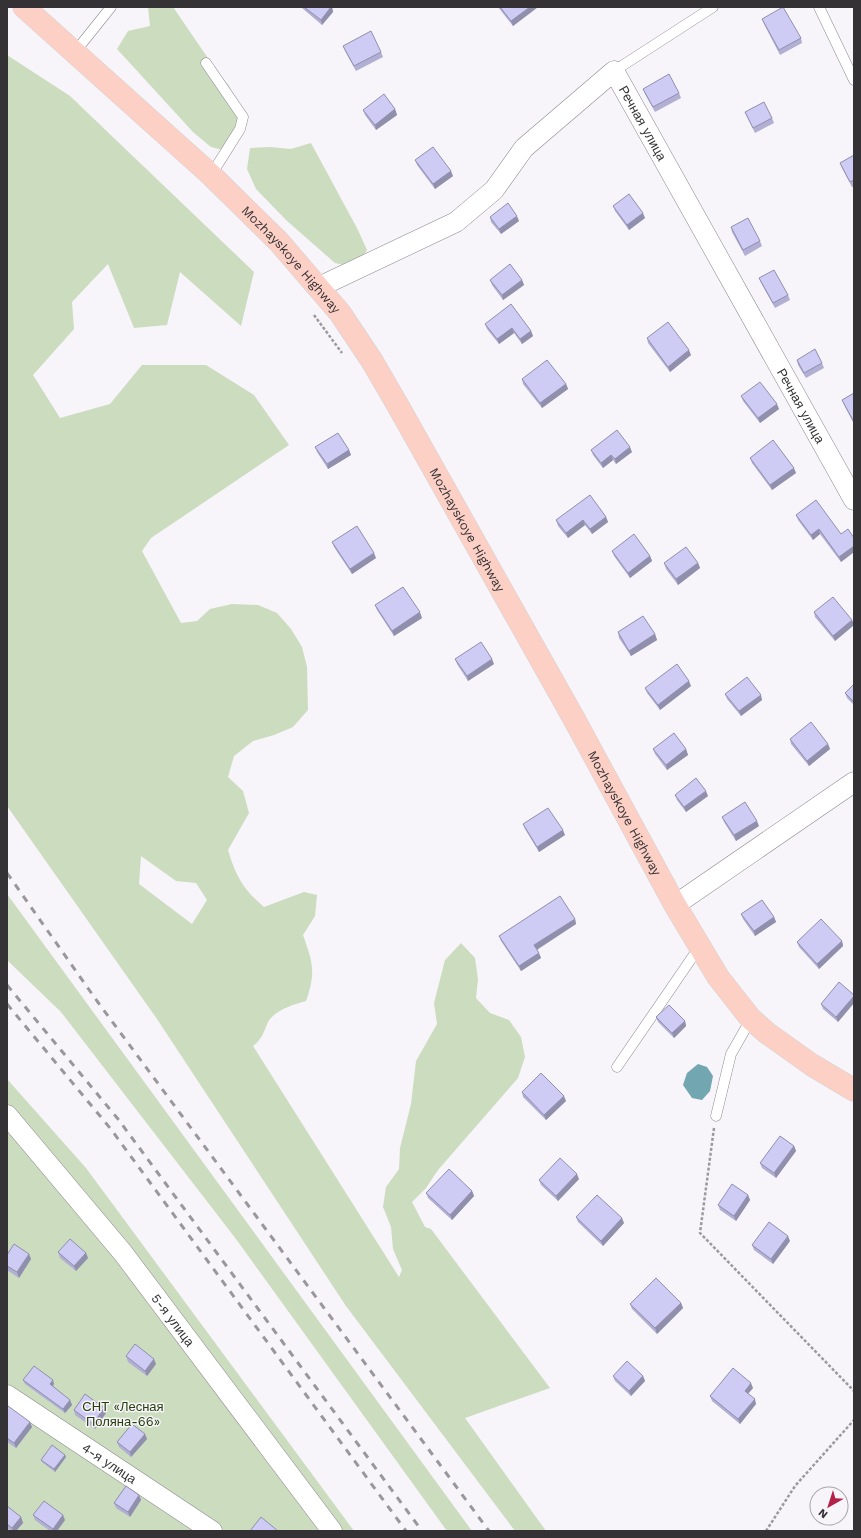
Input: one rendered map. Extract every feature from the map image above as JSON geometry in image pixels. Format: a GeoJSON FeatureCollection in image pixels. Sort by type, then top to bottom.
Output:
{"type":"FeatureCollection","features":[{"type":"Feature","properties":{"kind":"main road","name":"Mozhayskoye Highway"},"geometry":{"type":"LineString","coordinates":[[24,7],[211,175],[279,242],[319,286],[340,313],[368,355],[393,398],[573,717],[675,906],[718,978],[751,1019],[786,1048],[854,1090]]}},
{"type":"Feature","properties":{"kind":"street","name":"Речная улица"},"geometry":{"type":"LineString","coordinates":[[319,286],[456,222],[494,190],[524,148],[614,71],[854,500]]}},
{"type":"Feature","properties":{"kind":"street"},"geometry":{"type":"LineString","coordinates":[[675,906],[854,782]]}},
{"type":"Feature","properties":{"kind":"street","name":"5-я улица"},"geometry":{"type":"LineString","coordinates":[[7,1116],[123,1253],[332,1531]]}},
{"type":"Feature","properties":{"kind":"street","name":"4-я улица"},"geometry":{"type":"LineString","coordinates":[[7,1395],[212,1531]]}},
{"type":"Feature","properties":{"kind":"lane"},"geometry":{"type":"LineString","coordinates":[[75,52],[111,7]]}},
{"type":"Feature","properties":{"kind":"lane"},"geometry":{"type":"LineString","coordinates":[[614,71],[713,7]]}},
{"type":"Feature","properties":{"kind":"lane"},"geometry":{"type":"LineString","coordinates":[[819,7],[854,80]]}},
{"type":"Feature","properties":{"kind":"lane"},"geometry":{"type":"LineString","coordinates":[[206,64],[244,117],[240,129],[211,175]]}},
{"type":"Feature","properties":{"kind":"lane"},"geometry":{"type":"LineString","coordinates":[[617,1067],[700,946]]}},
{"type":"Feature","properties":{"kind":"lane"},"geometry":{"type":"LineString","coordinates":[[716,1116],[731,1054],[751,1019]]}},
{"type":"Feature","properties":{"kind":"path"},"geometry":{"type":"LineString","coordinates":[[310,310],[343,355]]}},
{"type":"Feature","properties":{"kind":"path"},"geometry":{"type":"LineString","coordinates":[[716,1116],[700,1233],[854,1391]]}},
{"type":"Feature","properties":{"kind":"path"},"geometry":{"type":"LineString","coordinates":[[766,1531],[795,1486],[854,1420]]}},
{"type":"Feature","properties":{"kind":"green space"},"geometry":{"type":"Polygon","coordinates":[[[148,7],[173,7],[216,70],[229,86],[238,104],[240,125],[231,152],[211,147],[193,132],[117,49],[128,31],[150,26],[148,7]]]}},
{"type":"Feature","properties":{"kind":"green space"},"geometry":{"type":"Polygon","coordinates":[[[7,55],[70,96],[254,272],[241,326],[180,272],[167,325],[134,328],[108,264],[72,302],[74,329],[33,375],[60,418],[110,404],[142,365],[206,365],[254,395],[289,445],[151,538],[142,551],[181,623],[197,621],[210,609],[232,604],[258,605],[277,613],[291,629],[302,647],[307,667],[308,710],[293,727],[274,735],[253,741],[234,756],[228,777],[243,791],[249,813],[228,850],[237,874],[250,894],[264,907],[304,892],[317,895],[315,916],[303,935],[312,968],[311,983],[306,1001],[285,1008],[275,1014],[268,1022],[261,1038],[253,1046],[399,1277],[402,1270],[393,1249],[391,1227],[383,1207],[386,1187],[399,1169],[400,1148],[411,1104],[416,1061],[437,1024],[434,1003],[445,960],[461,943],[475,958],[478,979],[476,998],[490,1013],[509,1020],[521,1037],[525,1057],[518,1078],[438,1170],[426,1188],[412,1202],[425,1227],[431,1229],[550,1388],[465,1418],[546,1531],[515,1531],[346,1306],[157,1019],[7,806],[7,55]],[[141,856],[139,884],[192,924],[207,900],[196,883],[176,881],[141,856]]]}},
{"type":"Feature","properties":{"kind":"green space"},"geometry":{"type":"Polygon","coordinates":[[[311,143],[358,230],[367,250],[357,268],[335,263],[286,220],[256,189],[247,169],[250,148],[270,147],[291,149],[311,143]]]}},
{"type":"Feature","properties":{"kind":"green space"},"geometry":{"type":"Polygon","coordinates":[[[7,894],[472,1531],[447,1531],[236,1239],[61,1012],[7,960],[7,894]]]}},
{"type":"Feature","properties":{"kind":"green space","name":"СНТ «Лесная Поляна-66»"},"geometry":{"type":"Polygon","coordinates":[[[7,1079],[86,1168],[354,1531],[7,1531],[7,1079]]]}},
{"type":"Feature","properties":{"kind":"water"},"geometry":{"type":"Polygon","coordinates":[[[698,1064],[707,1067],[713,1076],[710,1091],[702,1100],[692,1098],[683,1085],[687,1073],[698,1064]]]}},
{"type":"Feature","properties":{"kind":"building"},"geometry":{"type":"Polygon","coordinates":[[[304,7],[331,7],[321,20],[304,7]]]}},
{"type":"Feature","properties":{"kind":"building"},"geometry":{"type":"Polygon","coordinates":[[[500,7],[530,7],[511,21],[500,7]]]}},
{"type":"Feature","properties":{"kind":"building"},"geometry":{"type":"Polygon","coordinates":[[[783,7],[801,38],[779,50],[762,19],[783,7]]]}},
{"type":"Feature","properties":{"kind":"building"},"geometry":{"type":"Polygon","coordinates":[[[371,31],[381,52],[354,66],[343,46],[371,31]]]}},
{"type":"Feature","properties":{"kind":"building"},"geometry":{"type":"Polygon","coordinates":[[[669,74],[679,93],[653,107],[643,89],[669,74]]]}},
{"type":"Feature","properties":{"kind":"building"},"geometry":{"type":"Polygon","coordinates":[[[384,94],[395,109],[375,125],[363,110],[384,94]]]}},
{"type":"Feature","properties":{"kind":"building"},"geometry":{"type":"Polygon","coordinates":[[[764,102],[772,118],[753,128],[745,112],[764,102]]]}},
{"type":"Feature","properties":{"kind":"building"},"geometry":{"type":"Polygon","coordinates":[[[433,147],[451,171],[433,184],[415,160],[433,147]]]}},
{"type":"Feature","properties":{"kind":"building"},"geometry":{"type":"Polygon","coordinates":[[[854,155],[854,180],[850,182],[840,163],[854,155]]]}},
{"type":"Feature","properties":{"kind":"building"},"geometry":{"type":"Polygon","coordinates":[[[629,194],[643,213],[627,225],[613,206],[629,194]]]}},
{"type":"Feature","properties":{"kind":"building"},"geometry":{"type":"Polygon","coordinates":[[[508,203],[517,216],[499,229],[490,217],[508,203]]]}},
{"type":"Feature","properties":{"kind":"building"},"geometry":{"type":"Polygon","coordinates":[[[748,218],[760,241],[743,250],[731,227],[748,218]]]}},
{"type":"Feature","properties":{"kind":"building"},"geometry":{"type":"Polygon","coordinates":[[[510,264],[522,280],[502,295],[490,280],[510,264]]]}},
{"type":"Feature","properties":{"kind":"building"},"geometry":{"type":"Polygon","coordinates":[[[774,270],[788,295],[773,303],[759,278],[774,270]]]}},
{"type":"Feature","properties":{"kind":"building"},"geometry":{"type":"Polygon","coordinates":[[[511,304],[531,331],[520,339],[512,328],[497,339],[485,324],[511,304]]]}},
{"type":"Feature","properties":{"kind":"building"},"geometry":{"type":"Polygon","coordinates":[[[668,322],[689,350],[668,367],[647,338],[668,322]]]}},
{"type":"Feature","properties":{"kind":"building"},"geometry":{"type":"Polygon","coordinates":[[[815,349],[822,363],[804,373],[797,360],[815,349]]]}},
{"type":"Feature","properties":{"kind":"building"},"geometry":{"type":"Polygon","coordinates":[[[547,360],[566,384],[540,403],[522,379],[547,360]]]}},
{"type":"Feature","properties":{"kind":"building"},"geometry":{"type":"Polygon","coordinates":[[[760,382],[777,404],[758,418],[741,396],[760,382]]]}},
{"type":"Feature","properties":{"kind":"building"},"geometry":{"type":"Polygon","coordinates":[[[854,393],[854,422],[842,400],[854,393]]]}},
{"type":"Feature","properties":{"kind":"building"},"geometry":{"type":"Polygon","coordinates":[[[617,430],[630,447],[615,459],[611,455],[601,463],[591,450],[617,430]]]}},
{"type":"Feature","properties":{"kind":"building"},"geometry":{"type":"Polygon","coordinates":[[[338,433],[349,450],[327,464],[315,447],[338,433]]]}},
{"type":"Feature","properties":{"kind":"building"},"geometry":{"type":"Polygon","coordinates":[[[773,440],[794,468],[770,485],[750,458],[773,440]]]}},
{"type":"Feature","properties":{"kind":"building"},"geometry":{"type":"Polygon","coordinates":[[[590,495],[606,517],[590,529],[583,520],[566,533],[556,520],[590,495]]]}},
{"type":"Feature","properties":{"kind":"building"},"geometry":{"type":"Polygon","coordinates":[[[816,500],[841,534],[848,529],[854,538],[854,546],[839,557],[819,529],[811,535],[796,515],[816,500]]]}},
{"type":"Feature","properties":{"kind":"building"},"geometry":{"type":"Polygon","coordinates":[[[357,526],[374,553],[350,569],[332,542],[357,526]]]}},
{"type":"Feature","properties":{"kind":"building"},"geometry":{"type":"Polygon","coordinates":[[[634,534],[650,556],[628,573],[612,551],[634,534]]]}},
{"type":"Feature","properties":{"kind":"building"},"geometry":{"type":"Polygon","coordinates":[[[686,547],[698,563],[676,579],[664,563],[686,547]]]}},
{"type":"Feature","properties":{"kind":"building"},"geometry":{"type":"Polygon","coordinates":[[[403,587],[420,612],[392,631],[375,605],[403,587]]]}},
{"type":"Feature","properties":{"kind":"building"},"geometry":{"type":"Polygon","coordinates":[[[833,597],[852,620],[833,636],[814,612],[833,597]]]}},
{"type":"Feature","properties":{"kind":"building"},"geometry":{"type":"Polygon","coordinates":[[[643,616],[655,634],[629,651],[618,632],[643,616]]]}},
{"type":"Feature","properties":{"kind":"building"},"geometry":{"type":"Polygon","coordinates":[[[481,642],[492,659],[467,676],[455,659],[481,642]]]}},
{"type":"Feature","properties":{"kind":"building"},"geometry":{"type":"Polygon","coordinates":[[[677,664],[689,681],[658,705],[645,688],[677,664]]]}},
{"type":"Feature","properties":{"kind":"building"},"geometry":{"type":"Polygon","coordinates":[[[747,677],[761,695],[739,711],[725,694],[747,677]]]}},
{"type":"Feature","properties":{"kind":"building"},"geometry":{"type":"Polygon","coordinates":[[[854,684],[854,702],[845,693],[854,684]]]}},
{"type":"Feature","properties":{"kind":"building"},"geometry":{"type":"Polygon","coordinates":[[[811,722],[828,744],[807,761],[790,739],[811,722]]]}},
{"type":"Feature","properties":{"kind":"building"},"geometry":{"type":"Polygon","coordinates":[[[674,733],[686,749],[666,765],[653,749],[674,733]]]}},
{"type":"Feature","properties":{"kind":"building"},"geometry":{"type":"Polygon","coordinates":[[[696,778],[706,791],[684,807],[675,795],[696,778]]]}},
{"type":"Feature","properties":{"kind":"building"},"geometry":{"type":"Polygon","coordinates":[[[745,802],[757,821],[734,835],[722,817],[745,802]]]}},
{"type":"Feature","properties":{"kind":"building"},"geometry":{"type":"Polygon","coordinates":[[[548,808],[563,830],[537,847],[523,824],[548,808]]]}},
{"type":"Feature","properties":{"kind":"building"},"geometry":{"type":"Polygon","coordinates":[[[560,896],[575,919],[534,945],[539,953],[519,966],[499,936],[560,896]]]}},
{"type":"Feature","properties":{"kind":"building"},"geometry":{"type":"Polygon","coordinates":[[[762,900],[774,917],[754,931],[741,914],[762,900]]]}},
{"type":"Feature","properties":{"kind":"building"},"geometry":{"type":"Polygon","coordinates":[[[821,919],[842,941],[817,964],[797,942],[821,919]]]}},
{"type":"Feature","properties":{"kind":"building"},"geometry":{"type":"Polygon","coordinates":[[[839,982],[854,996],[836,1017],[821,1004],[839,982]]]}},
{"type":"Feature","properties":{"kind":"building"},"geometry":{"type":"Polygon","coordinates":[[[669,1005],[685,1021],[672,1033],[656,1017],[669,1005]]]}},
{"type":"Feature","properties":{"kind":"building"},"geometry":{"type":"Polygon","coordinates":[[[541,1073],[564,1096],[544,1115],[522,1092],[541,1073]]]}},
{"type":"Feature","properties":{"kind":"building"},"geometry":{"type":"Polygon","coordinates":[[[780,1136],[794,1146],[774,1173],[760,1163],[780,1136]]]}},
{"type":"Feature","properties":{"kind":"building"},"geometry":{"type":"Polygon","coordinates":[[[560,1158],[577,1174],[556,1196],[539,1180],[560,1158]]]}},
{"type":"Feature","properties":{"kind":"building"},"geometry":{"type":"Polygon","coordinates":[[[449,1169],[472,1191],[450,1215],[426,1193],[449,1169]]]}},
{"type":"Feature","properties":{"kind":"building"},"geometry":{"type":"Polygon","coordinates":[[[732,1184],[748,1195],[734,1216],[718,1205],[732,1184]]]}},
{"type":"Feature","properties":{"kind":"building"},"geometry":{"type":"Polygon","coordinates":[[[597,1195],[622,1218],[601,1241],[576,1217],[597,1195]]]}},
{"type":"Feature","properties":{"kind":"building"},"geometry":{"type":"Polygon","coordinates":[[[769,1222],[788,1236],[771,1259],[752,1245],[769,1222]]]}},
{"type":"Feature","properties":{"kind":"building"},"geometry":{"type":"Polygon","coordinates":[[[70,1239],[86,1253],[74,1266],[58,1252],[70,1239]]]}},
{"type":"Feature","properties":{"kind":"building"},"geometry":{"type":"Polygon","coordinates":[[[14,1244],[29,1254],[17,1272],[7,1266],[7,1255],[14,1244]]]}},
{"type":"Feature","properties":{"kind":"building"},"geometry":{"type":"Polygon","coordinates":[[[656,1278],[681,1303],[655,1328],[630,1304],[656,1278]]]}},
{"type":"Feature","properties":{"kind":"building"},"geometry":{"type":"Polygon","coordinates":[[[135,1344],[154,1359],[145,1371],[126,1356],[135,1344]]]}},
{"type":"Feature","properties":{"kind":"building"},"geometry":{"type":"Polygon","coordinates":[[[627,1361],[643,1376],[629,1391],[613,1376],[627,1361]]]}},
{"type":"Feature","properties":{"kind":"building"},"geometry":{"type":"Polygon","coordinates":[[[34,1366],[53,1380],[50,1384],[70,1400],[63,1409],[23,1380],[34,1366]]]}},
{"type":"Feature","properties":{"kind":"building"},"geometry":{"type":"Polygon","coordinates":[[[733,1368],[751,1383],[745,1391],[755,1399],[738,1419],[710,1396],[733,1368]]]}},
{"type":"Feature","properties":{"kind":"building"},"geometry":{"type":"Polygon","coordinates":[[[85,1394],[104,1408],[93,1424],[74,1410],[85,1394]]]}},
{"type":"Feature","properties":{"kind":"building"},"geometry":{"type":"Polygon","coordinates":[[[8,1406],[30,1422],[14,1443],[7,1438],[8,1406]]]}},
{"type":"Feature","properties":{"kind":"building"},"geometry":{"type":"Polygon","coordinates":[[[132,1424],[145,1434],[130,1452],[117,1442],[132,1424]]]}},
{"type":"Feature","properties":{"kind":"building"},"geometry":{"type":"Polygon","coordinates":[[[52,1445],[65,1455],[54,1469],[41,1460],[52,1445]]]}},
{"type":"Feature","properties":{"kind":"building"},"geometry":{"type":"Polygon","coordinates":[[[126,1486],[139,1495],[128,1512],[114,1503],[126,1486]]]}},
{"type":"Feature","properties":{"kind":"building"},"geometry":{"type":"Polygon","coordinates":[[[44,1501],[63,1515],[53,1529],[33,1515],[44,1501]]]}},
{"type":"Feature","properties":{"kind":"building"},"geometry":{"type":"Polygon","coordinates":[[[7,1506],[21,1517],[12,1528],[7,1524],[7,1506]]]}},
{"type":"Feature","properties":{"kind":"building"},"geometry":{"type":"Polygon","coordinates":[[[261,1517],[278,1531],[250,1531],[261,1517]]]}},
{"type":"Feature","properties":{"kind":"railway"},"geometry":{"type":"LineString","coordinates":[[7,873],[97,1001],[489,1531]]}},
{"type":"Feature","properties":{"kind":"railway"},"geometry":{"type":"LineString","coordinates":[[7,985],[118,1119],[422,1531]]}},
{"type":"Feature","properties":{"kind":"railway"},"geometry":{"type":"LineString","coordinates":[[7,1004],[110,1128],[406,1531]]}}]}
